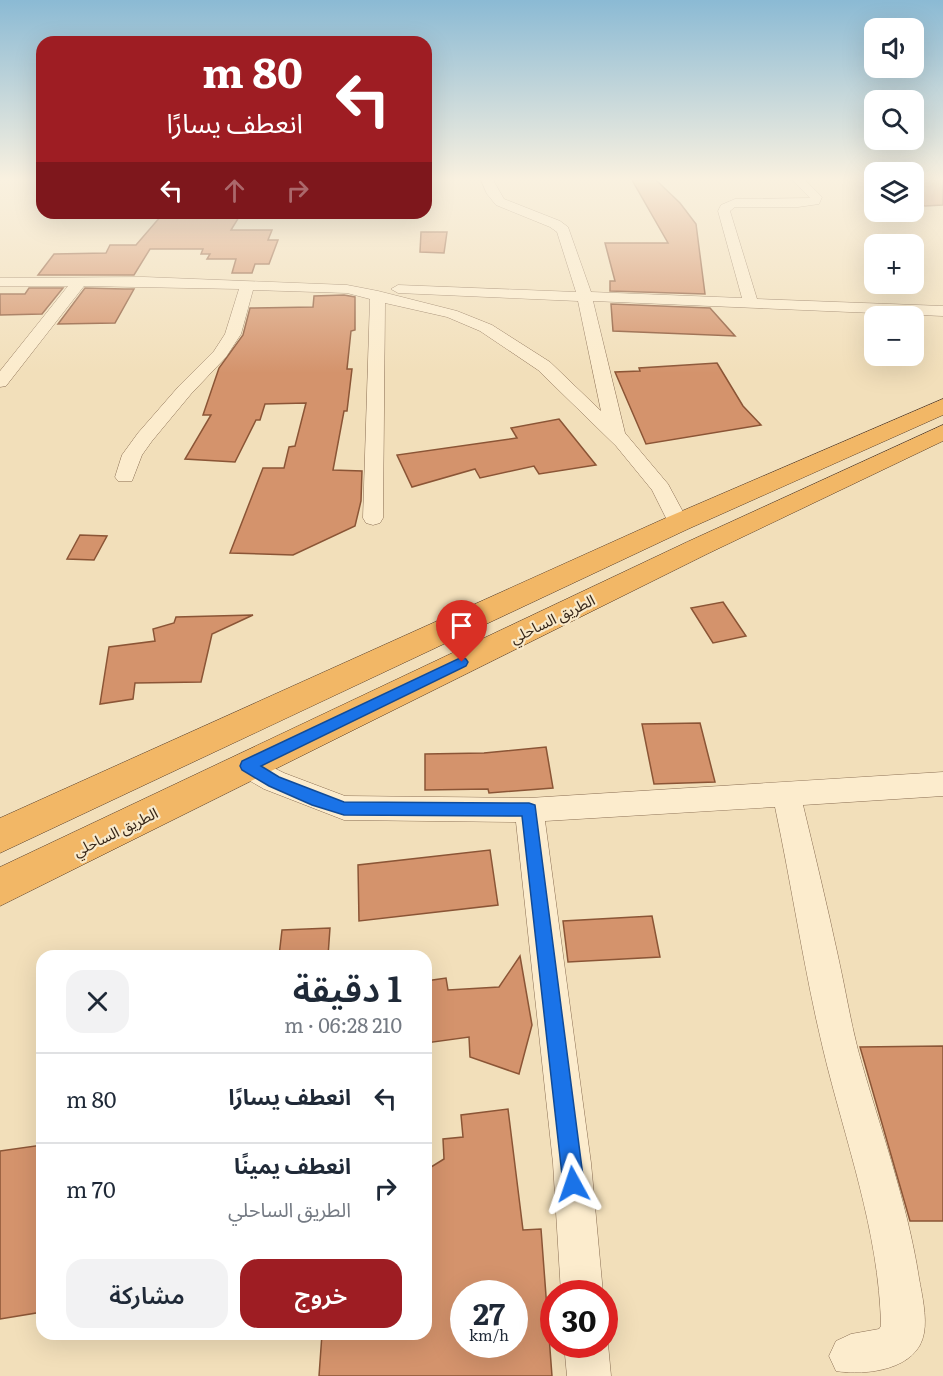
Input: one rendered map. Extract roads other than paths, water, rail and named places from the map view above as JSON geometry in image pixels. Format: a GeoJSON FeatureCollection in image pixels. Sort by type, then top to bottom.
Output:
{"type":"FeatureCollection","features":[{"type":"Feature","properties":{"kind":"highway"},"geometry":{"type":"LineString","coordinates":[[0,836],[678,523],[943,406]]}},
{"type":"Feature","properties":{"kind":"highway","name":"الطريق الساحلي"},"geometry":{"type":"LineString","coordinates":[[0,887],[943,432]]}},
{"type":"Feature","properties":{"kind":"street"},"geometry":{"type":"LineString","coordinates":[[568,244],[584,295],[616,435]]}},
{"type":"Feature","properties":{"kind":"street"},"geometry":{"type":"LineString","coordinates":[[734,244],[751,303]]}},
{"type":"Feature","properties":{"kind":"street"},"geometry":{"type":"LineString","coordinates":[[0,282],[144,280],[347,289],[584,295],[943,311]]}},
{"type":"Feature","properties":{"kind":"street"},"geometry":{"type":"LineString","coordinates":[[0,382],[80,281]]}},
{"type":"Feature","properties":{"kind":"street"},"geometry":{"type":"LineString","coordinates":[[125,477],[132,455],[145,437],[185,390],[220,354],[232,334],[242,297],[248,285]]}},
{"type":"Feature","properties":{"kind":"street"},"geometry":{"type":"LineString","coordinates":[[347,289],[452,314],[486,328],[544,366],[616,435],[661,488],[678,523]]}},
{"type":"Feature","properties":{"kind":"street"},"geometry":{"type":"LineString","coordinates":[[373,518],[378,295]]}},
{"type":"Feature","properties":{"kind":"street"},"geometry":{"type":"LineString","coordinates":[[248,766],[285,786],[344,808],[529,810],[943,784]]}},
{"type":"Feature","properties":{"kind":"street"},"geometry":{"type":"LineString","coordinates":[[786,793],[840,1048],[892,1232],[902,1304],[903,1333],[891,1348],[851,1356]]}},
{"type":"Feature","properties":{"kind":"street"},"geometry":{"type":"LineString","coordinates":[[529,810],[572,1163],[581,1280]]}},
{"type":"Feature","properties":{"kind":"street"},"geometry":{"type":"LineString","coordinates":[[587,1358],[589,1376]]}}]}
